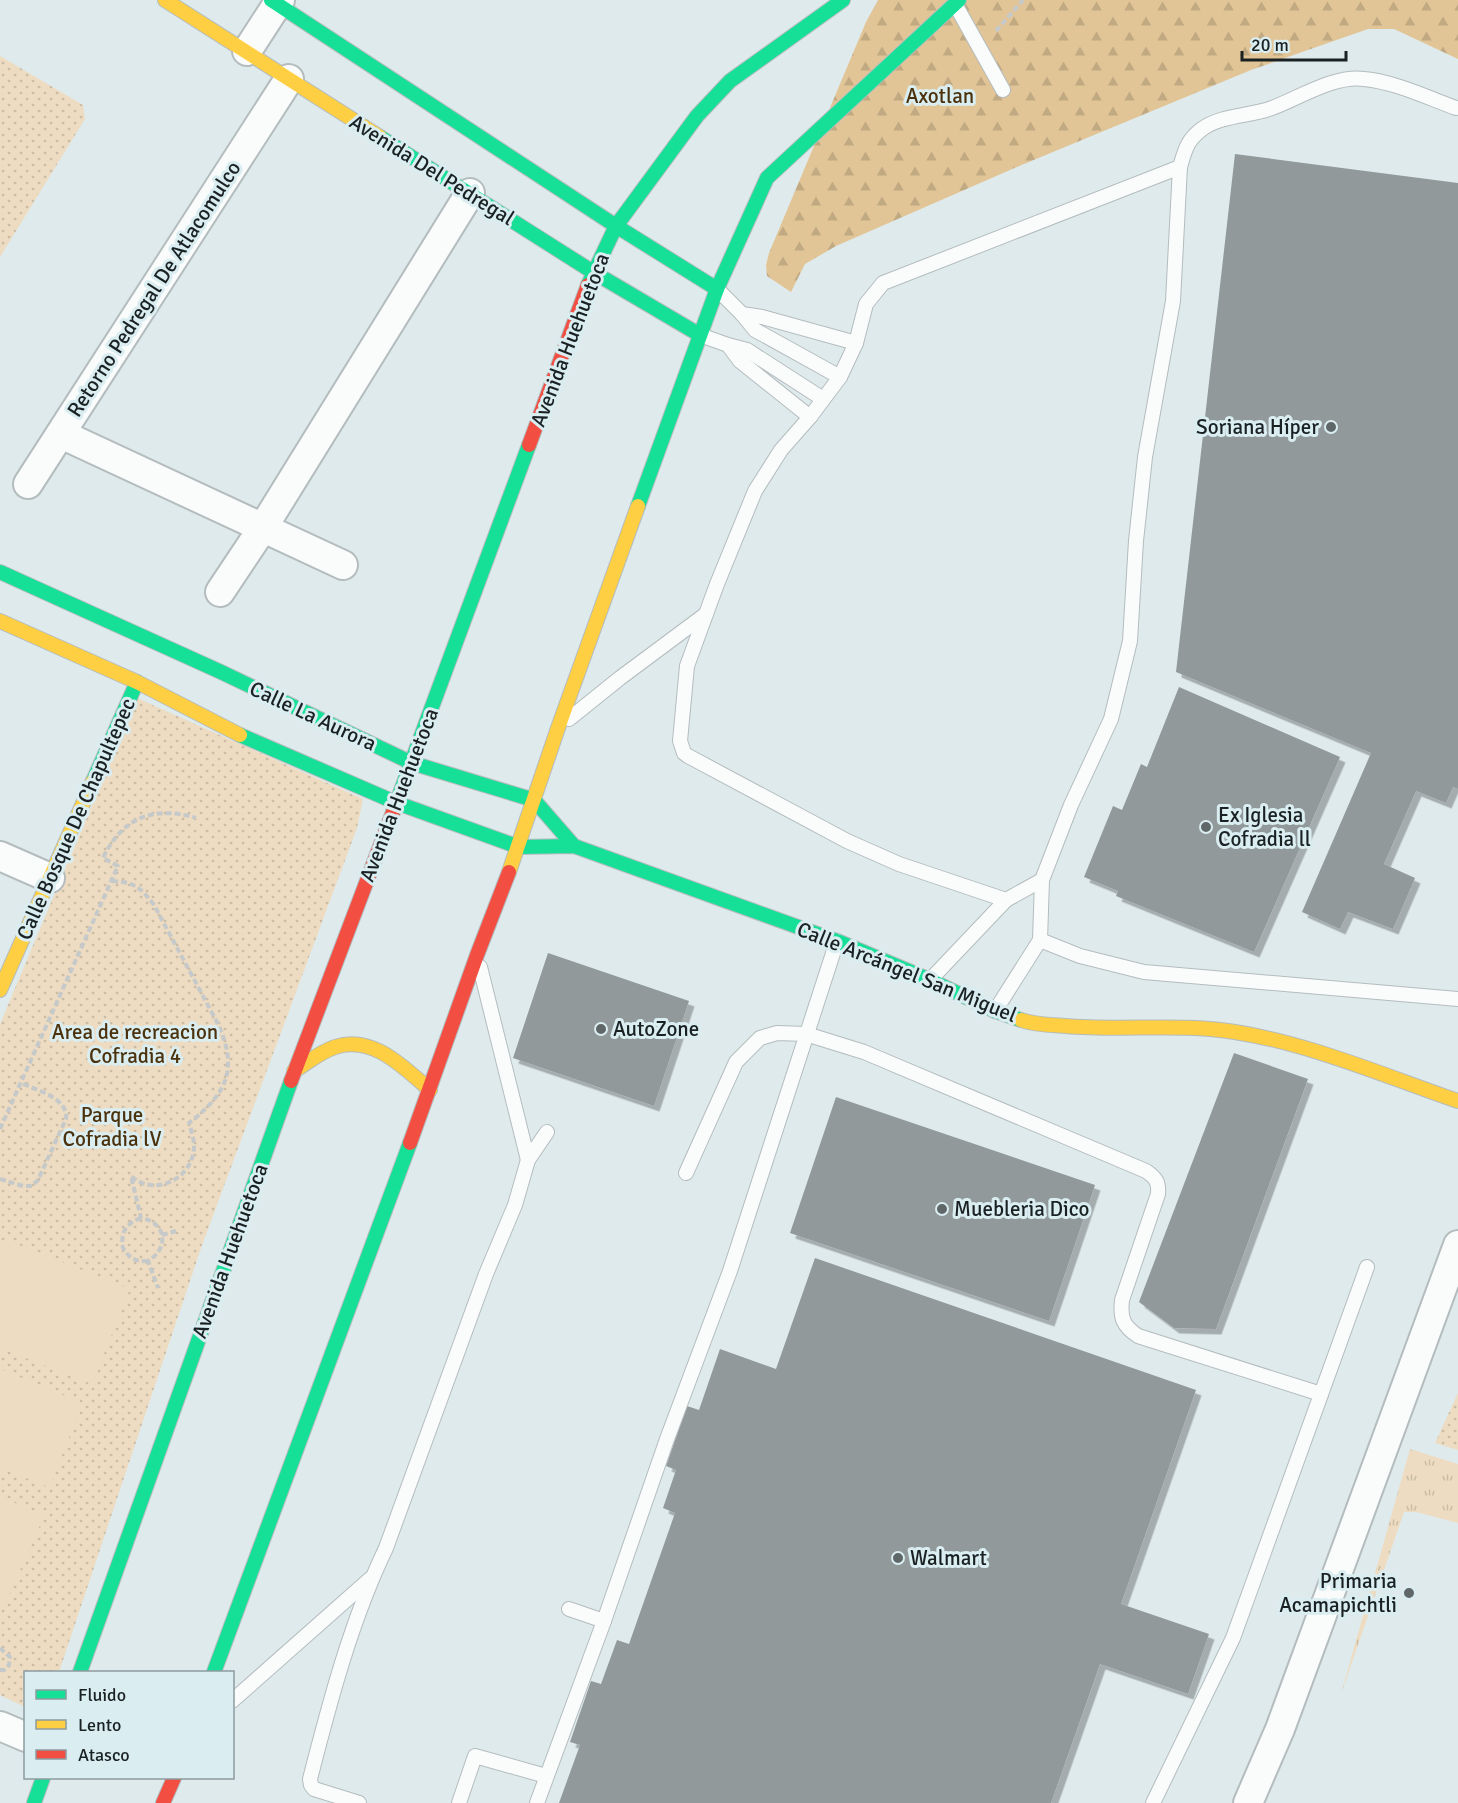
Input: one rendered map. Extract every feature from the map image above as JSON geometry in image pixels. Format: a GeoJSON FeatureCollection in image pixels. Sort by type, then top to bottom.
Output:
{"type":"FeatureCollection","features":[{"type":"Feature","properties":{"kind":"main road","name":"Avenida Del Pedregal"},"geometry":{"type":"LineString","coordinates":[[165,0],[593,272],[700,335]]}},
{"type":"Feature","properties":{"kind":"main road","name":"Avenida Huehuetoca"},"geometry":{"type":"LineString","coordinates":[[80,1671],[294,1071],[412,763],[593,272],[616,226],[697,116],[730,81],[843,0]]}},
{"type":"Feature","properties":{"kind":"main road"},"geometry":{"type":"LineString","coordinates":[[276,1],[616,226],[717,289]]}},
{"type":"Feature","properties":{"kind":"main road"},"geometry":{"type":"LineString","coordinates":[[214,1671],[430,1090],[477,955],[519,847],[558,728],[717,289],[767,178],[957,2]]}},
{"type":"Feature","properties":{"kind":"main road","name":"Calle La Aurora"},"geometry":{"type":"LineString","coordinates":[[0,572],[221,672],[412,763],[534,800]]}},
{"type":"Feature","properties":{"kind":"main road"},"geometry":{"type":"LineString","coordinates":[[0,621],[137,682],[224,728],[397,803],[519,847],[574,846]]}},
{"type":"Feature","properties":{"kind":"main road","name":"Calle Bosque De Chapultepec"},"geometry":{"type":"LineString","coordinates":[[0,990],[137,682]]}},
{"type":"Feature","properties":{"kind":"main road"},"geometry":{"type":"LineString","coordinates":[[534,800],[574,846]]}},
{"type":"Feature","properties":{"kind":"main road","name":"Calle Arcángel San Miguel"},"geometry":{"type":"LineString","coordinates":[[574,846],[837,941],[930,980],[994,1011],[1030,1023],[1079,1028],[1192,1029],[1235,1032],[1306,1049],[1458,1101]]}},
{"type":"Feature","properties":{"kind":"main road"},"geometry":{"type":"LineString","coordinates":[[294,1071],[336,1046],[354,1043],[373,1047],[395,1060],[430,1090]]}},
{"type":"Feature","properties":{"kind":"main road"},"geometry":{"type":"LineString","coordinates":[[34,1803],[43,1779]]}},
{"type":"Feature","properties":{"kind":"main road"},"geometry":{"type":"LineString","coordinates":[[163,1803],[174,1779]]}},
{"type":"Feature","properties":{"kind":"street"},"geometry":{"type":"LineString","coordinates":[[247,51],[276,1]]}},
{"type":"Feature","properties":{"kind":"street","name":"Retorno Pedregal De Atlacomulco"},"geometry":{"type":"LineString","coordinates":[[289,80],[61,434],[343,565]]}},
{"type":"Feature","properties":{"kind":"street"},"geometry":{"type":"LineString","coordinates":[[220,592],[262,529],[470,193]]}},
{"type":"Feature","properties":{"kind":"street"},"geometry":{"type":"LineString","coordinates":[[28,484],[61,434]]}},
{"type":"Feature","properties":{"kind":"street"},"geometry":{"type":"LineString","coordinates":[[0,856],[50,878]]}},
{"type":"Feature","properties":{"kind":"street"},"geometry":{"type":"LineString","coordinates":[[1248,1803],[1280,1729],[1458,1245]]}},
{"type":"Feature","properties":{"kind":"street"},"geometry":{"type":"LineString","coordinates":[[0,1726],[24,1736]]}},
{"type":"Feature","properties":{"kind":"lane"},"geometry":{"type":"LineString","coordinates":[[957,2],[1003,90]]}},
{"type":"Feature","properties":{"kind":"lane"},"geometry":{"type":"LineString","coordinates":[[994,1011],[1040,940],[1042,880],[1071,805],[1111,719],[1130,641],[1136,542],[1145,457],[1173,301],[1180,167],[1189,140],[1204,127],[1229,118],[1273,108],[1319,88],[1362,78],[1387,84],[1456,108]]}},
{"type":"Feature","properties":{"kind":"lane"},"geometry":{"type":"LineString","coordinates":[[1006,900],[899,864],[847,841],[684,753],[680,741],[687,666],[755,491],[781,450],[810,417],[840,377],[856,343],[866,304],[883,283],[1180,167]]}},
{"type":"Feature","properties":{"kind":"lane"},"geometry":{"type":"LineString","coordinates":[[717,289],[755,330],[840,377]]}},
{"type":"Feature","properties":{"kind":"lane"},"geometry":{"type":"LineString","coordinates":[[742,314],[762,317],[856,343]]}},
{"type":"Feature","properties":{"kind":"lane"},"geometry":{"type":"LineString","coordinates":[[700,335],[747,350],[823,399]]}},
{"type":"Feature","properties":{"kind":"lane"},"geometry":{"type":"LineString","coordinates":[[728,345],[740,361],[810,417]]}},
{"type":"Feature","properties":{"kind":"lane"},"geometry":{"type":"LineString","coordinates":[[558,728],[706,614]]}},
{"type":"Feature","properties":{"kind":"lane"},"geometry":{"type":"LineString","coordinates":[[930,980],[1006,900],[1042,880]]}},
{"type":"Feature","properties":{"kind":"lane"},"geometry":{"type":"LineString","coordinates":[[1040,940],[1080,956],[1144,972],[1458,999]]}},
{"type":"Feature","properties":{"kind":"lane"},"geometry":{"type":"LineString","coordinates":[[537,1803],[667,1439],[730,1271],[837,941]]}},
{"type":"Feature","properties":{"kind":"lane"},"geometry":{"type":"LineString","coordinates":[[477,955],[528,1160]]}},
{"type":"Feature","properties":{"kind":"lane"},"geometry":{"type":"LineString","coordinates":[[686,1173],[736,1062],[760,1038],[777,1034],[806,1034],[864,1052],[1154,1176],[1159,1184],[1158,1194],[1122,1300],[1120,1314],[1126,1328],[1138,1336],[1321,1394]]}},
{"type":"Feature","properties":{"kind":"lane"},"geometry":{"type":"LineString","coordinates":[[359,1803],[314,1789],[311,1785],[310,1779],[329,1707],[373,1576],[386,1548],[486,1274],[515,1206],[528,1160],[547,1132]]}},
{"type":"Feature","properties":{"kind":"lane"},"geometry":{"type":"LineString","coordinates":[[1153,1803],[1233,1638],[1367,1268]]}},
{"type":"Feature","properties":{"kind":"lane"},"geometry":{"type":"LineString","coordinates":[[234,1699],[373,1576]]}},
{"type":"Feature","properties":{"kind":"lane"},"geometry":{"type":"LineString","coordinates":[[569,1609],[603,1621]]}},
{"type":"Feature","properties":{"kind":"lane"},"geometry":{"type":"LineString","coordinates":[[459,1803],[475,1756],[546,1776]]}},
{"type":"Feature","properties":{"kind":"path"},"geometry":{"type":"LineString","coordinates":[[981,47],[1023,0]]}},
{"type":"Feature","properties":{"kind":"path"},"geometry":{"type":"LineString","coordinates":[[0,1129],[118,866],[103,858],[116,835],[127,826],[155,813],[172,813],[196,818]]}},
{"type":"Feature","properties":{"kind":"path"},"geometry":{"type":"LineString","coordinates":[[112,881],[134,884],[154,905],[218,1024],[226,1042],[228,1056],[224,1087],[215,1100],[189,1123],[194,1147],[190,1166],[171,1182],[143,1184],[131,1176],[141,1218]]}},
{"type":"Feature","properties":{"kind":"path"},"geometry":{"type":"LineString","coordinates":[[0,1179],[23,1186],[32,1186],[38,1180],[66,1119],[67,1112],[58,1101],[21,1083]]}},
{"type":"Feature","properties":{"kind":"path"},"geometry":{"type":"LineString","coordinates":[[141,1218],[157,1225],[162,1235],[160,1248],[148,1261],[129,1257],[123,1248],[123,1231],[131,1222],[141,1218]]}},
{"type":"Feature","properties":{"kind":"path"},"geometry":{"type":"LineString","coordinates":[[162,1235],[176,1231]]}},
{"type":"Feature","properties":{"kind":"path"},"geometry":{"type":"LineString","coordinates":[[148,1261],[158,1288]]}},
{"type":"Feature","properties":{"kind":"path"},"geometry":{"type":"LineString","coordinates":[[0,1648],[10,1657],[9,1665],[4,1670],[0,1670]]}},
{"type":"Feature","properties":{"kind":"green space","name":"Axotlan"},"geometry":{"type":"Polygon","coordinates":[[[878,0],[1458,0],[1458,59],[1394,29],[1368,29],[1251,70],[1024,164],[836,246],[805,264],[791,292],[767,276],[766,265],[769,253],[866,22],[878,0]]]}},
{"type":"Feature","properties":{"kind":"green space"},"geometry":{"type":"Polygon","coordinates":[[[0,56],[83,105],[85,119],[0,257],[0,56]]]}},
{"type":"Feature","properties":{"kind":"green space","name":"Parque Cofradia lV"},"geometry":{"type":"Polygon","coordinates":[[[137,698],[363,799],[357,828],[201,1248],[59,1671],[24,1671],[24,1707],[0,1695],[0,1024],[137,698]]]}},
{"type":"Feature","properties":{"kind":"green space"},"geometry":{"type":"Polygon","coordinates":[[[4,1239],[130,1289],[92,1384],[0,1348],[0,1250],[4,1239]]]}},
{"type":"Feature","properties":{"kind":"green space"},"geometry":{"type":"Polygon","coordinates":[[[0,1369],[83,1403],[49,1487],[0,1468],[0,1369]]]}},
{"type":"Feature","properties":{"kind":"green space"},"geometry":{"type":"Polygon","coordinates":[[[1458,1393],[1458,1450],[1435,1443],[1458,1393]]]}},
{"type":"Feature","properties":{"kind":"green space"},"geometry":{"type":"Polygon","coordinates":[[[1410,1449],[1458,1464],[1458,1523],[1416,1512],[1404,1512],[1341,1694],[1410,1449]]]}},
{"type":"Feature","properties":{"kind":"green space"},"geometry":{"type":"Polygon","coordinates":[[[0,1496],[44,1516],[4,1607],[0,1605],[0,1496]]]}},
{"type":"Feature","properties":{"kind":"building","name":"Soriana Híper"},"geometry":{"type":"Polygon","coordinates":[[[1235,154],[1458,183],[1458,789],[1453,787],[1446,803],[1416,791],[1384,864],[1415,878],[1393,929],[1348,912],[1340,929],[1302,912],[1371,753],[1176,672],[1235,154]]]}},
{"type":"Feature","properties":{"kind":"building"},"geometry":{"type":"Polygon","coordinates":[[[1179,687],[1340,757],[1254,952],[1116,896],[1118,891],[1084,877],[1113,806],[1122,810],[1141,764],[1147,767],[1179,687]]]}},
{"type":"Feature","properties":{"kind":"building","name":"AutoZone"},"geometry":{"type":"Polygon","coordinates":[[[548,953],[689,1001],[654,1106],[513,1058],[548,953]]]}},
{"type":"Feature","properties":{"kind":"building"},"geometry":{"type":"Polygon","coordinates":[[[1234,1053],[1308,1079],[1216,1329],[1174,1328],[1139,1302],[1234,1053]]]}},
{"type":"Feature","properties":{"kind":"building","name":"Muebleria Dico"},"geometry":{"type":"Polygon","coordinates":[[[836,1097],[1095,1185],[1049,1321],[790,1233],[836,1097]]]}},
{"type":"Feature","properties":{"kind":"building","name":"Walmart"},"geometry":{"type":"Polygon","coordinates":[[[815,1258],[1196,1390],[1121,1604],[1209,1634],[1188,1694],[1100,1664],[1051,1803],[559,1803],[580,1745],[570,1742],[591,1681],[601,1684],[617,1640],[629,1644],[675,1513],[663,1508],[676,1470],[666,1466],[687,1406],[699,1410],[720,1349],[776,1369],[815,1258]]]}},
{"type":"Feature","properties":{"kind":"traffic: fast"},"geometry":{"type":"LineString","coordinates":[[271,0],[616,226],[717,289]]}},
{"type":"Feature","properties":{"kind":"traffic: fast"},"geometry":{"type":"LineString","coordinates":[[588,285],[616,226],[697,116],[730,81],[843,0]]}},
{"type":"Feature","properties":{"kind":"traffic: fast"},"geometry":{"type":"LineString","coordinates":[[638,506],[717,289],[767,178],[959,0]]}},
{"type":"Feature","properties":{"kind":"traffic: fast"},"geometry":{"type":"LineString","coordinates":[[380,137],[593,272],[700,335]]}},
{"type":"Feature","properties":{"kind":"traffic: fast"},"geometry":{"type":"LineString","coordinates":[[393,812],[529,445]]}},
{"type":"Feature","properties":{"kind":"traffic: fast"},"geometry":{"type":"LineString","coordinates":[[0,572],[221,672],[412,763],[534,800],[574,846]]}},
{"type":"Feature","properties":{"kind":"traffic: fast"},"geometry":{"type":"LineString","coordinates":[[93,781],[137,682]]}},
{"type":"Feature","properties":{"kind":"traffic: fast"},"geometry":{"type":"LineString","coordinates":[[240,735],[397,803],[519,847],[574,846],[837,941],[930,980],[995,1011],[1021,1020]]}},
{"type":"Feature","properties":{"kind":"traffic: fast"},"geometry":{"type":"LineString","coordinates":[[80,1671],[291,1081]]}},
{"type":"Feature","properties":{"kind":"traffic: fast"},"geometry":{"type":"LineString","coordinates":[[214,1671],[410,1143]]}},
{"type":"Feature","properties":{"kind":"traffic: fast"},"geometry":{"type":"LineString","coordinates":[[34,1803],[43,1779]]}},
{"type":"Feature","properties":{"kind":"traffic: slow"},"geometry":{"type":"LineString","coordinates":[[165,0],[380,137]]}},
{"type":"Feature","properties":{"kind":"traffic: slow"},"geometry":{"type":"LineString","coordinates":[[509,872],[638,506]]}},
{"type":"Feature","properties":{"kind":"traffic: slow"},"geometry":{"type":"LineString","coordinates":[[0,621],[137,682],[240,735]]}},
{"type":"Feature","properties":{"kind":"traffic: slow"},"geometry":{"type":"LineString","coordinates":[[0,990],[93,781]]}},
{"type":"Feature","properties":{"kind":"traffic: slow"},"geometry":{"type":"LineString","coordinates":[[1021,1020],[1032,1023],[1087,1027],[1214,1029],[1263,1037],[1375,1071],[1458,1101]]}},
{"type":"Feature","properties":{"kind":"traffic: slow"},"geometry":{"type":"LineString","coordinates":[[294,1071],[335,1047],[349,1044],[362,1045],[387,1055],[430,1090]]}},
{"type":"Feature","properties":{"kind":"traffic: jam"},"geometry":{"type":"LineString","coordinates":[[529,445],[588,285]]}},
{"type":"Feature","properties":{"kind":"traffic: jam"},"geometry":{"type":"LineString","coordinates":[[291,1081],[393,812]]}},
{"type":"Feature","properties":{"kind":"traffic: jam"},"geometry":{"type":"LineString","coordinates":[[410,1143],[509,872]]}},
{"type":"Feature","properties":{"kind":"traffic: jam"},"geometry":{"type":"LineString","coordinates":[[163,1803],[174,1779]]}},
{"type":"Feature","properties":{"kind":"place","name":"Soriana Híper"},"geometry":{"type":"Point","coordinates":[1331,427]}},
{"type":"Feature","properties":{"kind":"place","name":"Ex Iglesia Cofradia ll"},"geometry":{"type":"Point","coordinates":[1206,827]}},
{"type":"Feature","properties":{"kind":"place","name":"AutoZone"},"geometry":{"type":"Point","coordinates":[601,1029]}},
{"type":"Feature","properties":{"kind":"place","name":"Muebleria Dico"},"geometry":{"type":"Point","coordinates":[942,1209]}},
{"type":"Feature","properties":{"kind":"place","name":"Walmart"},"geometry":{"type":"Point","coordinates":[898,1558]}},
{"type":"Feature","properties":{"kind":"place","name":"Primaria Acamapichtli"},"geometry":{"type":"Point","coordinates":[1409,1593]}},
{"type":"Feature","properties":{"kind":"park label","name":"Area de recreacion Cofradia 4"},"geometry":{"type":"Point","coordinates":[135,1044]}}]}
